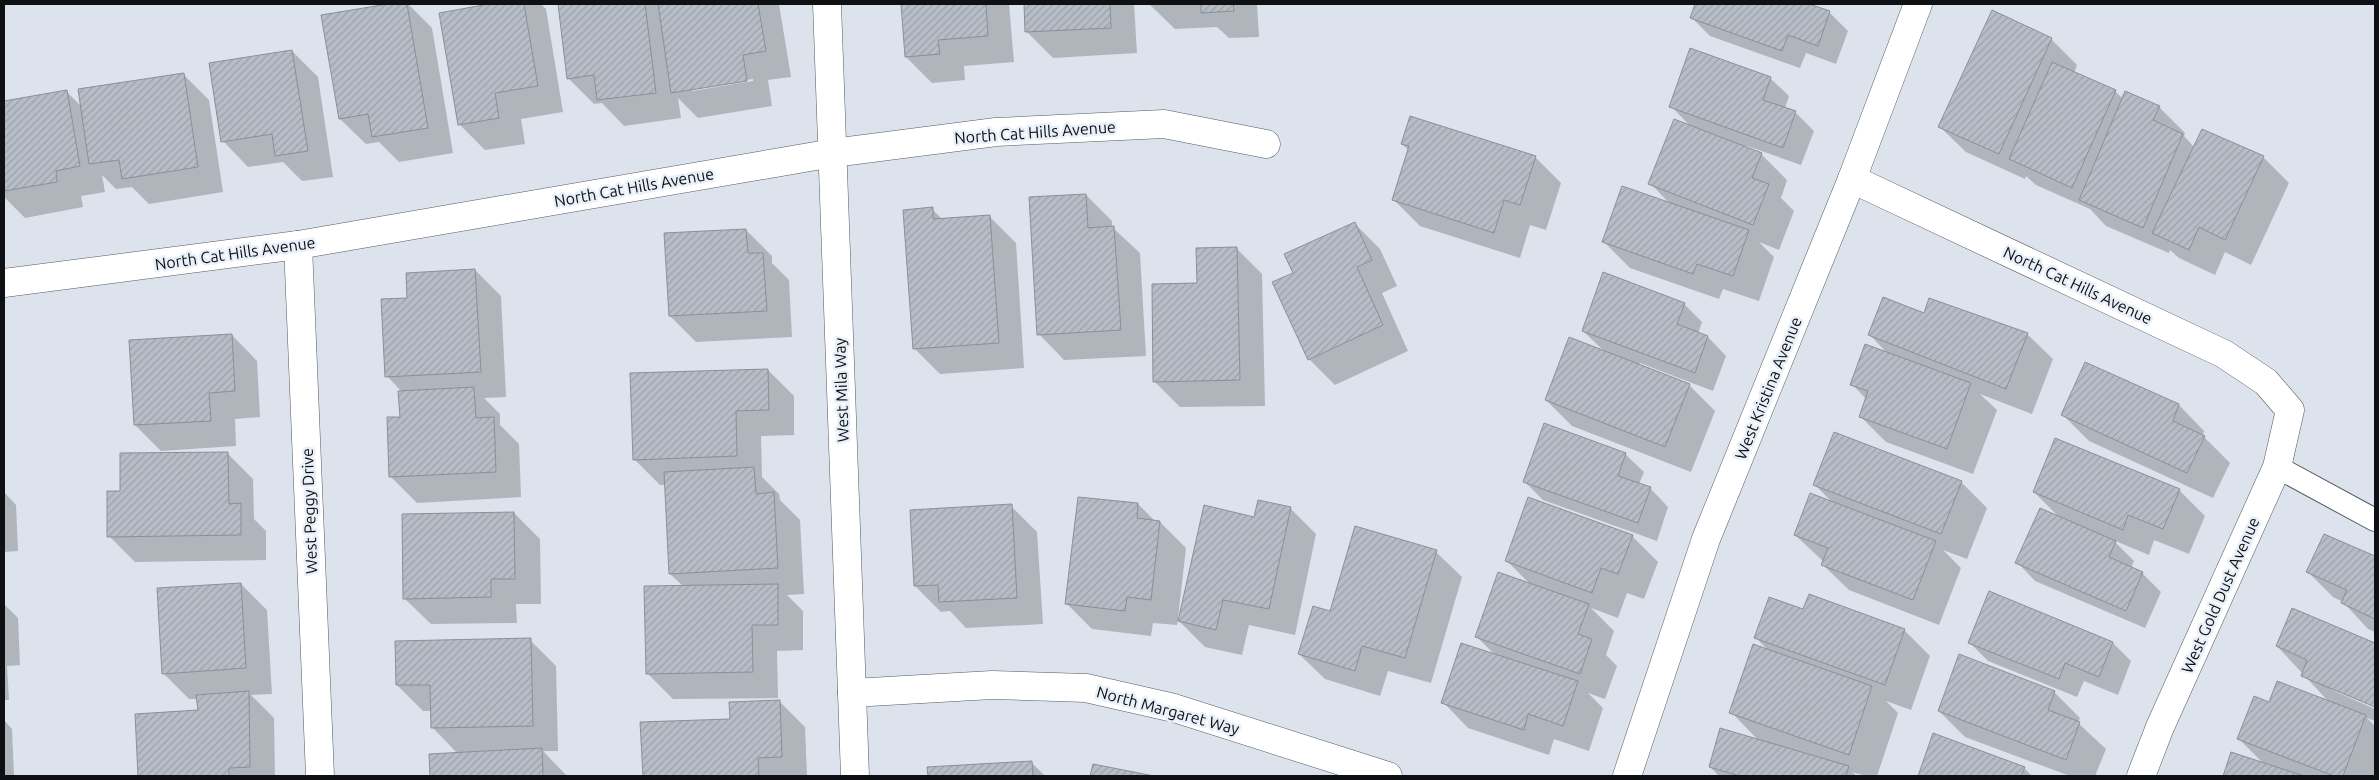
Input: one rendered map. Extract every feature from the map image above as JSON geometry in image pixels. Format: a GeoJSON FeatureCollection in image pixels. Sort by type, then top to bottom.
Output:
{"type":"FeatureCollection","features":[{"type":"Feature","properties":{"kind":"street","name":"West Mila Way"},"geometry":{"type":"LineString","coordinates":[[827,4],[855,776]]}},
{"type":"Feature","properties":{"kind":"street","name":"West Kristina Avenue"},"geometry":{"type":"LineString","coordinates":[[1627,776],[1706,539],[1852,179],[1918,4]]}},
{"type":"Feature","properties":{"kind":"street","name":"North Cat Hills Avenue"},"geometry":{"type":"LineString","coordinates":[[4,283],[298,245],[833,153],[996,132],[1164,124],[1266,144]]}},
{"type":"Feature","properties":{"kind":"street","name":"North Cat Hills Avenue"},"geometry":{"type":"LineString","coordinates":[[1852,179],[2224,354],[2266,382],[2290,410]]}},
{"type":"Feature","properties":{"kind":"street","name":"West Peggy Drive"},"geometry":{"type":"LineString","coordinates":[[298,245],[320,776]]}},
{"type":"Feature","properties":{"kind":"street","name":"West Gold Dust Avenue"},"geometry":{"type":"LineString","coordinates":[[2141,776],[2160,727],[2277,467],[2290,410]]}},
{"type":"Feature","properties":{"kind":"street","name":"North Margaret Way"},"geometry":{"type":"LineString","coordinates":[[852,693],[992,685],[1086,688],[1174,708],[1388,776]]}},
{"type":"Feature","properties":{"kind":"lane"},"geometry":{"type":"LineString","coordinates":[[2277,467],[2375,520]]}},
{"type":"Feature","properties":{"kind":"building"},"geometry":{"type":"Polygon","coordinates":[[[388,4],[407,4],[428,128],[372,137],[368,114],[339,119],[321,15],[388,4]]]}},
{"type":"Feature","properties":{"kind":"building"},"geometry":{"type":"Polygon","coordinates":[[[489,4],[524,4],[538,86],[495,93],[499,118],[458,125],[439,13],[489,4]]]}},
{"type":"Feature","properties":{"kind":"building"},"geometry":{"type":"Polygon","coordinates":[[[558,4],[645,4],[656,93],[597,100],[594,75],[567,79],[558,4]]]}},
{"type":"Feature","properties":{"kind":"building"},"geometry":{"type":"Polygon","coordinates":[[[658,4],[758,4],[766,51],[743,55],[747,81],[671,93],[658,4]]]}},
{"type":"Feature","properties":{"kind":"building"},"geometry":{"type":"Polygon","coordinates":[[[901,4],[986,4],[988,36],[938,40],[940,54],[905,57],[901,4]]]}},
{"type":"Feature","properties":{"kind":"building"},"geometry":{"type":"Polygon","coordinates":[[[1024,4],[1110,4],[1111,28],[1025,32],[1024,4]]]}},
{"type":"Feature","properties":{"kind":"building"},"geometry":{"type":"Polygon","coordinates":[[[1201,4],[1233,4],[1234,11],[1201,13],[1201,4]]]}},
{"type":"Feature","properties":{"kind":"building"},"geometry":{"type":"Polygon","coordinates":[[[1695,4],[1809,4],[1830,11],[1818,46],[1788,35],[1782,51],[1690,18],[1695,4]]]}},
{"type":"Feature","properties":{"kind":"building"},"geometry":{"type":"Polygon","coordinates":[[[1992,10],[2052,38],[1999,154],[1938,127],[1992,10]]]}},
{"type":"Feature","properties":{"kind":"building"},"geometry":{"type":"Polygon","coordinates":[[[1690,48],[1771,77],[1763,100],[1796,111],[1783,148],[1669,107],[1690,48]]]}},
{"type":"Feature","properties":{"kind":"building"},"geometry":{"type":"Polygon","coordinates":[[[292,50],[308,151],[275,156],[272,134],[221,142],[209,63],[292,50]]]}},
{"type":"Feature","properties":{"kind":"building"},"geometry":{"type":"Polygon","coordinates":[[[2052,62],[2116,90],[2072,188],[2009,159],[2052,62]]]}},
{"type":"Feature","properties":{"kind":"building"},"geometry":{"type":"Polygon","coordinates":[[[184,73],[198,167],[122,179],[119,160],[89,164],[78,89],[184,73]]]}},
{"type":"Feature","properties":{"kind":"building"},"geometry":{"type":"Polygon","coordinates":[[[67,90],[80,166],[56,171],[57,182],[4,191],[4,101],[67,90]]]}},
{"type":"Feature","properties":{"kind":"building"},"geometry":{"type":"Polygon","coordinates":[[[2125,91],[2160,106],[2153,120],[2183,134],[2143,228],[2079,200],[2125,91]]]}},
{"type":"Feature","properties":{"kind":"building"},"geometry":{"type":"Polygon","coordinates":[[[1410,116],[1536,156],[1520,205],[1504,200],[1494,233],[1392,200],[1409,146],[1401,144],[1410,116]]]}},
{"type":"Feature","properties":{"kind":"building"},"geometry":{"type":"Polygon","coordinates":[[[1674,119],[1762,153],[1752,178],[1769,184],[1753,225],[1648,184],[1674,119]]]}},
{"type":"Feature","properties":{"kind":"building"},"geometry":{"type":"Polygon","coordinates":[[[2202,129],[2264,156],[2225,240],[2199,227],[2189,250],[2152,233],[2202,129]]]}},
{"type":"Feature","properties":{"kind":"building"},"geometry":{"type":"Polygon","coordinates":[[[1622,186],[1749,230],[1733,276],[1697,264],[1693,274],[1602,242],[1622,186]]]}},
{"type":"Feature","properties":{"kind":"building"},"geometry":{"type":"Polygon","coordinates":[[[1086,194],[1088,228],[1114,226],[1121,330],[1037,335],[1029,197],[1086,194]]]}},
{"type":"Feature","properties":{"kind":"building"},"geometry":{"type":"Polygon","coordinates":[[[933,207],[933,219],[990,215],[999,343],[913,349],[903,210],[933,207]]]}},
{"type":"Feature","properties":{"kind":"building"},"geometry":{"type":"Polygon","coordinates":[[[1355,222],[1372,260],[1357,267],[1383,325],[1308,360],[1272,282],[1293,273],[1284,254],[1355,222]]]}},
{"type":"Feature","properties":{"kind":"building"},"geometry":{"type":"Polygon","coordinates":[[[746,229],[748,253],[763,253],[767,311],[669,316],[664,233],[746,229]]]}},
{"type":"Feature","properties":{"kind":"building"},"geometry":{"type":"Polygon","coordinates":[[[1237,247],[1240,380],[1153,382],[1152,284],[1197,283],[1196,248],[1237,247]]]}},
{"type":"Feature","properties":{"kind":"building"},"geometry":{"type":"Polygon","coordinates":[[[475,269],[481,372],[385,377],[381,299],[407,298],[406,273],[475,269]]]}},
{"type":"Feature","properties":{"kind":"building"},"geometry":{"type":"Polygon","coordinates":[[[1603,272],[1685,303],[1677,324],[1708,336],[1695,373],[1582,331],[1603,272]]]}},
{"type":"Feature","properties":{"kind":"building"},"geometry":{"type":"Polygon","coordinates":[[[1883,297],[1924,313],[1929,298],[2028,333],[2006,389],[1868,335],[1883,297]]]}},
{"type":"Feature","properties":{"kind":"building"},"geometry":{"type":"Polygon","coordinates":[[[232,334],[235,391],[209,393],[211,421],[134,425],[129,340],[232,334]]]}},
{"type":"Feature","properties":{"kind":"building"},"geometry":{"type":"Polygon","coordinates":[[[1569,337],[1690,384],[1665,447],[1545,400],[1569,337]]]}},
{"type":"Feature","properties":{"kind":"building"},"geometry":{"type":"Polygon","coordinates":[[[1865,344],[1971,383],[1947,449],[1859,417],[1868,391],[1850,385],[1865,344]]]}},
{"type":"Feature","properties":{"kind":"building"},"geometry":{"type":"Polygon","coordinates":[[[2085,362],[2179,404],[2173,421],[2205,436],[2187,473],[2061,415],[2085,362]]]}},
{"type":"Feature","properties":{"kind":"building"},"geometry":{"type":"Polygon","coordinates":[[[768,369],[769,410],[736,411],[737,456],[633,460],[630,373],[768,369]]]}},
{"type":"Feature","properties":{"kind":"building"},"geometry":{"type":"Polygon","coordinates":[[[474,387],[476,418],[494,417],[496,472],[389,477],[387,417],[400,417],[398,391],[474,387]]]}},
{"type":"Feature","properties":{"kind":"building"},"geometry":{"type":"Polygon","coordinates":[[[1544,423],[1626,453],[1618,476],[1651,487],[1638,523],[1523,482],[1544,423]]]}},
{"type":"Feature","properties":{"kind":"building"},"geometry":{"type":"Polygon","coordinates":[[[1834,432],[1962,481],[1941,534],[1813,485],[1834,432]]]}},
{"type":"Feature","properties":{"kind":"building"},"geometry":{"type":"Polygon","coordinates":[[[2055,438],[2180,489],[2163,529],[2128,515],[2123,530],[2033,492],[2055,438]]]}},
{"type":"Feature","properties":{"kind":"building"},"geometry":{"type":"Polygon","coordinates":[[[228,452],[229,504],[241,503],[241,535],[107,537],[107,491],[120,491],[120,453],[228,452]]]}},
{"type":"Feature","properties":{"kind":"building"},"geometry":{"type":"Polygon","coordinates":[[[754,467],[756,494],[774,492],[778,568],[669,574],[664,472],[754,467]]]}},
{"type":"Feature","properties":{"kind":"building"},"geometry":{"type":"Polygon","coordinates":[[[1810,493],[1936,541],[1913,600],[1821,565],[1828,548],[1794,535],[1810,493]]]}},
{"type":"Feature","properties":{"kind":"building"},"geometry":{"type":"Polygon","coordinates":[[[1078,497],[1138,503],[1137,518],[1160,521],[1151,600],[1127,597],[1125,611],[1065,604],[1078,497]]]}},
{"type":"Feature","properties":{"kind":"building"},"geometry":{"type":"Polygon","coordinates":[[[1528,497],[1633,535],[1618,574],[1601,568],[1592,593],[1505,561],[1528,497]]]}},
{"type":"Feature","properties":{"kind":"building"},"geometry":{"type":"Polygon","coordinates":[[[1258,500],[1291,507],[1269,609],[1223,600],[1216,630],[1178,621],[1204,505],[1254,517],[1258,500]]]}},
{"type":"Feature","properties":{"kind":"building"},"geometry":{"type":"Polygon","coordinates":[[[1012,504],[1017,598],[939,602],[938,585],[914,586],[910,510],[1012,504]]]}},
{"type":"Feature","properties":{"kind":"building"},"geometry":{"type":"Polygon","coordinates":[[[2040,508],[2116,541],[2109,557],[2143,572],[2126,611],[2015,563],[2040,508]]]}},
{"type":"Feature","properties":{"kind":"building"},"geometry":{"type":"Polygon","coordinates":[[[514,512],[515,579],[491,579],[491,597],[403,599],[402,514],[514,512]]]}},
{"type":"Feature","properties":{"kind":"building"},"geometry":{"type":"Polygon","coordinates":[[[1355,526],[1437,550],[1405,658],[1362,646],[1355,671],[1298,654],[1313,606],[1330,611],[1355,526]]]}},
{"type":"Feature","properties":{"kind":"building"},"geometry":{"type":"Polygon","coordinates":[[[2324,534],[2375,556],[2375,619],[2341,603],[2347,590],[2306,572],[2324,534]]]}},
{"type":"Feature","properties":{"kind":"building"},"geometry":{"type":"Polygon","coordinates":[[[1498,572],[1589,604],[1578,634],[1592,639],[1580,674],[1475,637],[1498,572]]]}},
{"type":"Feature","properties":{"kind":"building"},"geometry":{"type":"Polygon","coordinates":[[[241,583],[246,668],[162,674],[157,588],[241,583]]]}},
{"type":"Feature","properties":{"kind":"building"},"geometry":{"type":"Polygon","coordinates":[[[778,584],[778,625],[752,625],[753,672],[646,674],[644,586],[778,584]]]}},
{"type":"Feature","properties":{"kind":"building"},"geometry":{"type":"Polygon","coordinates":[[[1989,591],[2113,642],[2099,677],[2065,663],[2059,679],[1968,643],[1989,591]]]}},
{"type":"Feature","properties":{"kind":"building"},"geometry":{"type":"Polygon","coordinates":[[[1809,594],[1905,629],[1885,685],[1754,638],[1769,597],[1803,609],[1809,594]]]}},
{"type":"Feature","properties":{"kind":"building"},"geometry":{"type":"Polygon","coordinates":[[[2292,608],[2375,643],[2375,707],[2301,676],[2307,660],[2276,646],[2292,608]]]}},
{"type":"Feature","properties":{"kind":"building"},"geometry":{"type":"Polygon","coordinates":[[[531,638],[533,726],[431,728],[430,685],[396,685],[395,641],[531,638]]]}},
{"type":"Feature","properties":{"kind":"building"},"geometry":{"type":"Polygon","coordinates":[[[1461,643],[1578,681],[1563,726],[1528,714],[1524,730],[1441,703],[1461,643]]]}},
{"type":"Feature","properties":{"kind":"building"},"geometry":{"type":"Polygon","coordinates":[[[1753,644],[1872,686],[1849,755],[1729,713],[1753,644]]]}},
{"type":"Feature","properties":{"kind":"building"},"geometry":{"type":"Polygon","coordinates":[[[1959,654],[2055,691],[2048,710],[2080,722],[2066,760],[1938,711],[1959,654]]]}},
{"type":"Feature","properties":{"kind":"building"},"geometry":{"type":"Polygon","coordinates":[[[2277,681],[2366,715],[2343,776],[2334,776],[2237,739],[2254,696],[2269,702],[2277,681]]]}},
{"type":"Feature","properties":{"kind":"building"},"geometry":{"type":"Polygon","coordinates":[[[249,691],[250,767],[229,768],[229,776],[138,776],[135,714],[198,710],[196,695],[249,691]]]}},
{"type":"Feature","properties":{"kind":"building"},"geometry":{"type":"Polygon","coordinates":[[[780,700],[782,757],[758,758],[759,776],[643,776],[640,722],[730,719],[729,702],[780,700]]]}},
{"type":"Feature","properties":{"kind":"building"},"geometry":{"type":"Polygon","coordinates":[[[1720,728],[1849,766],[1846,776],[1740,776],[1709,767],[1720,728]]]}},
{"type":"Feature","properties":{"kind":"building"},"geometry":{"type":"Polygon","coordinates":[[[1933,733],[2025,767],[2021,776],[1918,776],[1933,733]]]}},
{"type":"Feature","properties":{"kind":"building"},"geometry":{"type":"Polygon","coordinates":[[[542,748],[543,776],[430,776],[429,754],[542,748]]]}},
{"type":"Feature","properties":{"kind":"building"},"geometry":{"type":"Polygon","coordinates":[[[2231,752],[2304,776],[2223,776],[2231,752]]]}},
{"type":"Feature","properties":{"kind":"building"},"geometry":{"type":"Polygon","coordinates":[[[1032,761],[1033,776],[928,776],[927,767],[1032,761]]]}},
{"type":"Feature","properties":{"kind":"building"},"geometry":{"type":"Polygon","coordinates":[[[1093,764],[1154,776],[1090,776],[1093,764]]]}}]}
